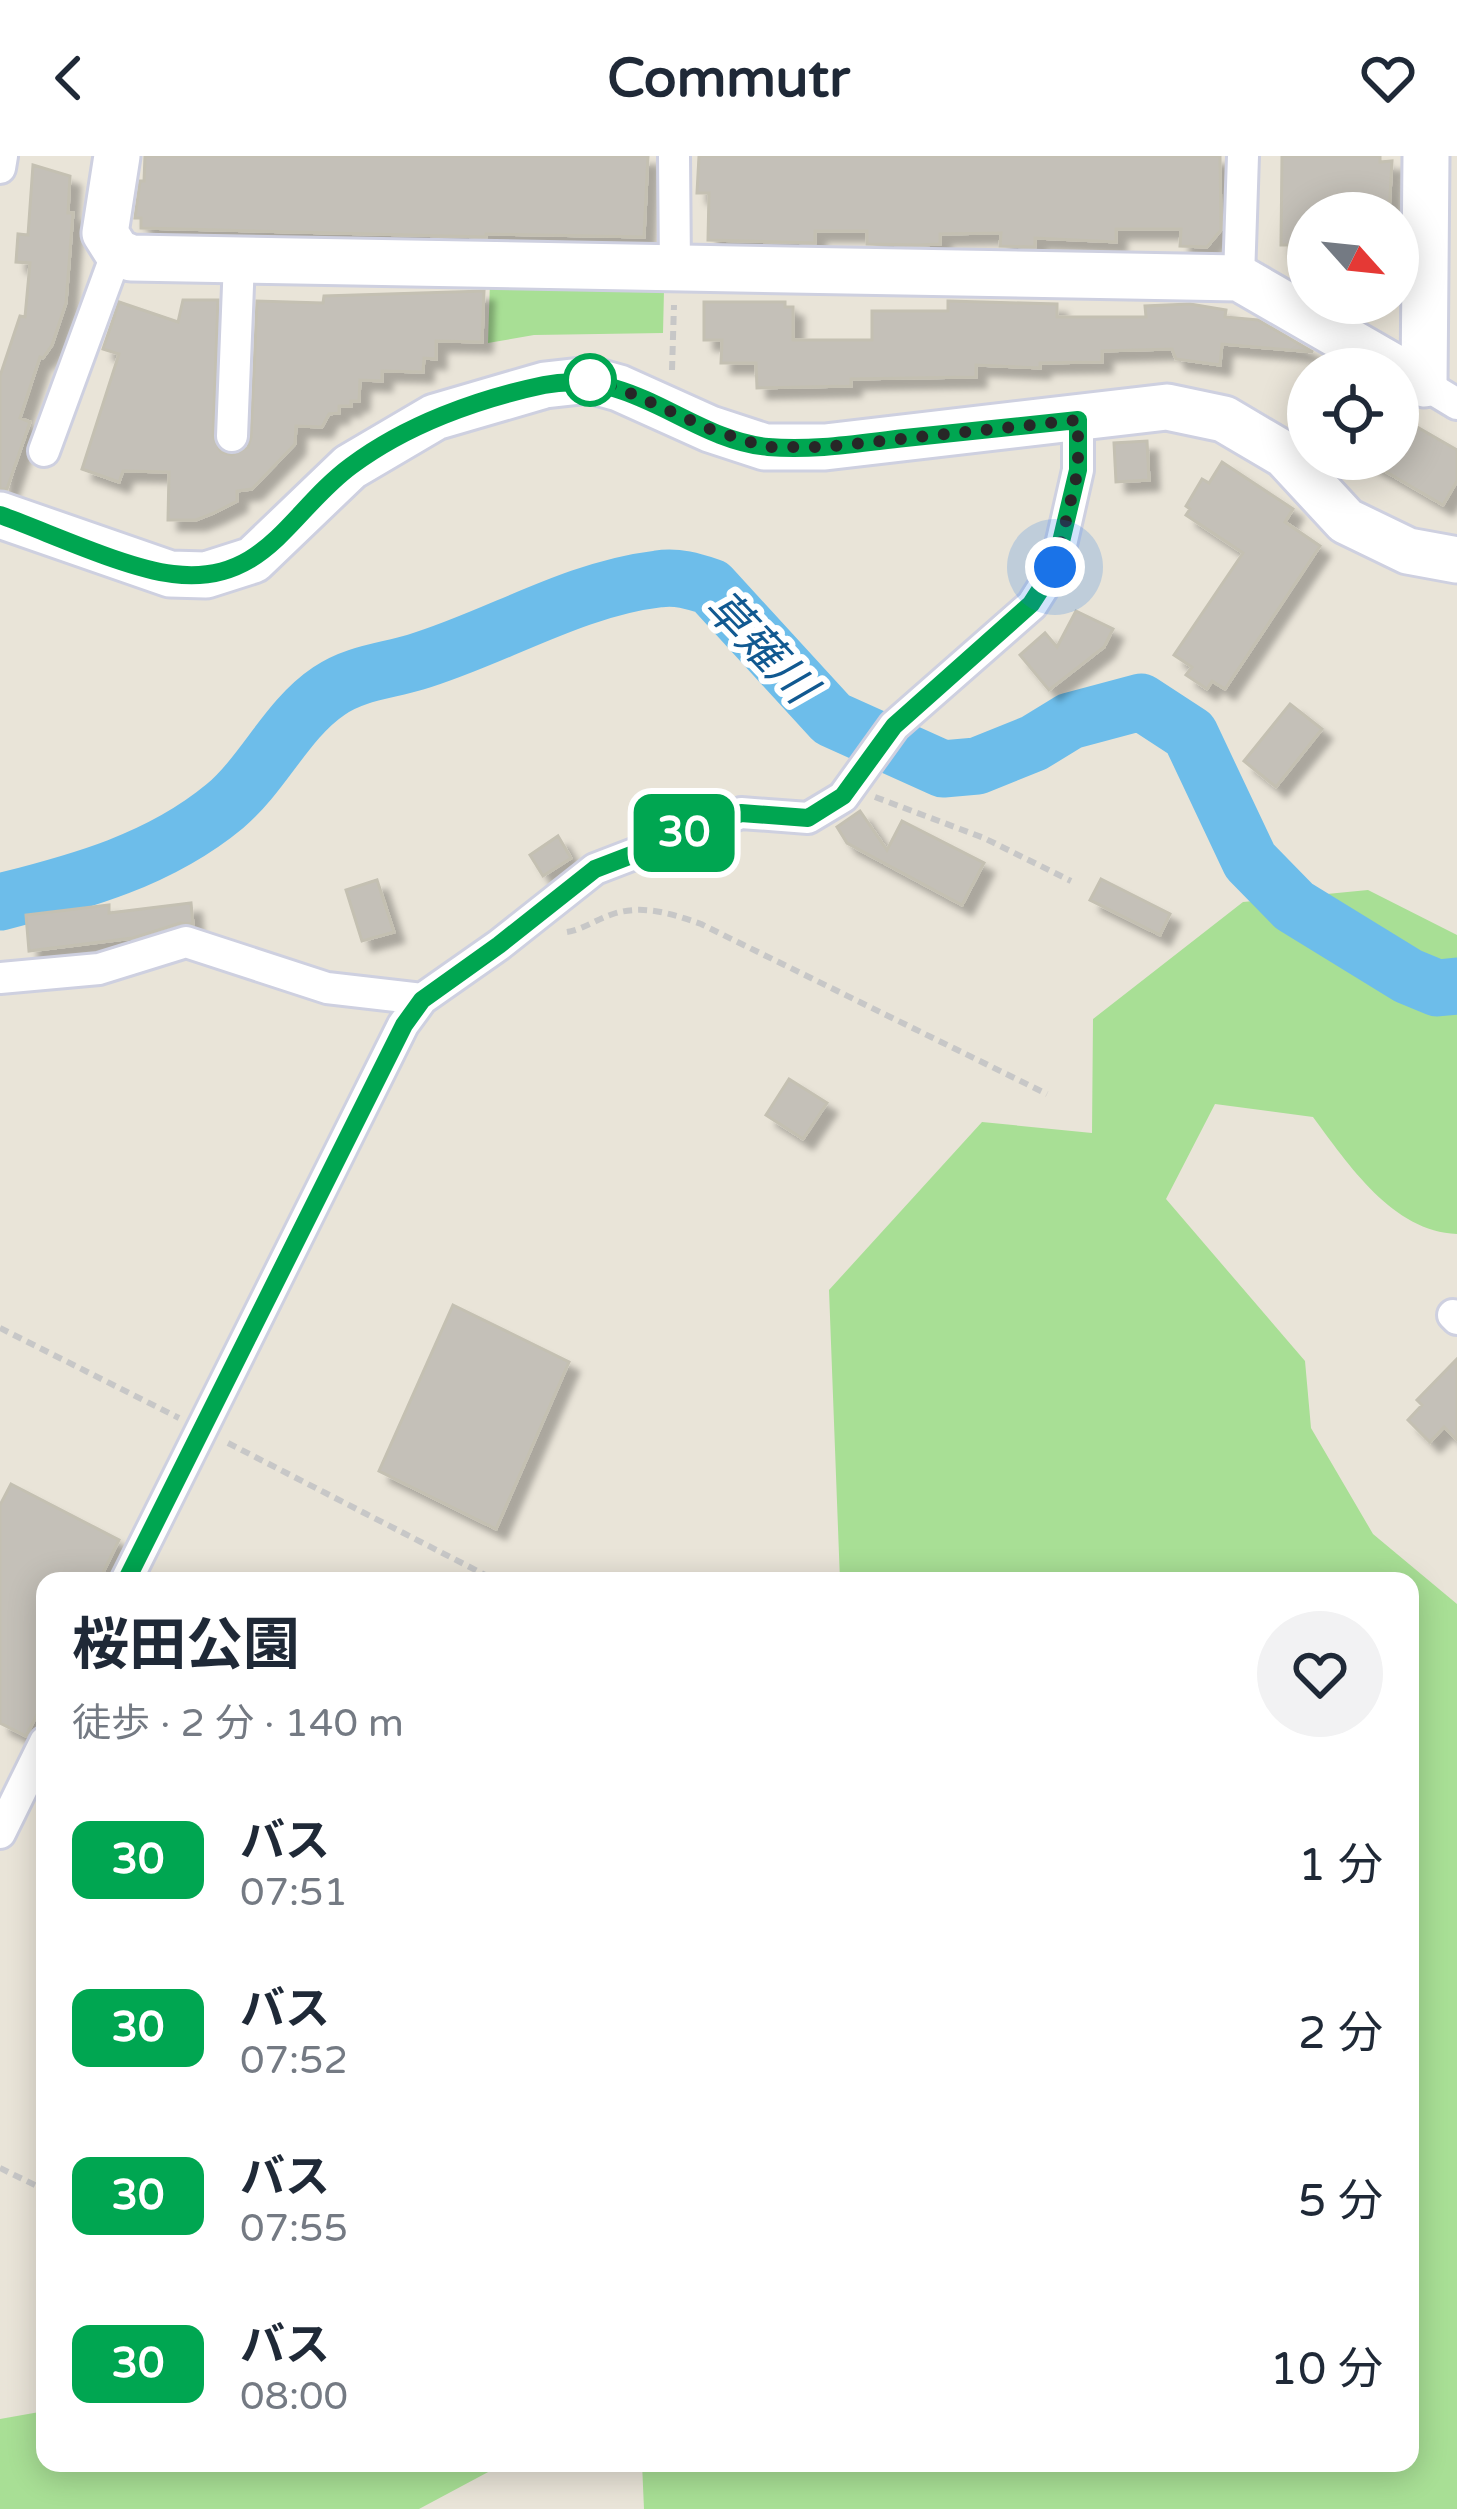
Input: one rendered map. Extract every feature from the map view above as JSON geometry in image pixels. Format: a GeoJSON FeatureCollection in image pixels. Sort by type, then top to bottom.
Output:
{"type":"FeatureCollection","features":[{"type":"Feature","properties":{"kind":"street"},"geometry":{"type":"LineString","coordinates":[[0,168],[2,156]]}},
{"type":"Feature","properties":{"kind":"street"},"geometry":{"type":"LineString","coordinates":[[117,156],[105,233],[117,252],[131,258],[675,279],[1239,278],[1360,348]]}},
{"type":"Feature","properties":{"kind":"street"},"geometry":{"type":"LineString","coordinates":[[674,156],[675,279]]}},
{"type":"Feature","properties":{"kind":"street"},"geometry":{"type":"LineString","coordinates":[[1239,278],[1244,156]]}},
{"type":"Feature","properties":{"kind":"street"},"geometry":{"type":"LineString","coordinates":[[1419,382],[1441,222],[1426,156]]}},
{"type":"Feature","properties":{"kind":"street"},"geometry":{"type":"LineString","coordinates":[[44,451],[117,252]]}},
{"type":"Feature","properties":{"kind":"street"},"geometry":{"type":"LineString","coordinates":[[232,436],[239,261]]}},
{"type":"Feature","properties":{"kind":"street"},"geometry":{"type":"LineString","coordinates":[[0,515],[170,574],[206,575],[253,560],[350,466],[435,417],[544,385],[590,380],[765,447],[825,447],[1167,407],[1224,418],[1285,455],[1346,521],[1408,551],[1457,560]]}},
{"type":"Feature","properties":{"kind":"street"},"geometry":{"type":"LineString","coordinates":[[131,1572],[404,1025],[422,1000],[595,869],[741,813],[808,818],[843,796],[894,726],[1031,604],[1055,567],[1078,470],[1078,420]]}},
{"type":"Feature","properties":{"kind":"street"},"geometry":{"type":"LineString","coordinates":[[0,977],[99,969],[185,942],[327,988],[422,1000]]}},
{"type":"Feature","properties":{"kind":"street"},"geometry":{"type":"LineString","coordinates":[[0,1833],[36,1760]]}},
{"type":"Feature","properties":{"kind":"path"},"geometry":{"type":"LineString","coordinates":[[672,389],[675,279]]}},
{"type":"Feature","properties":{"kind":"path"},"geometry":{"type":"LineString","coordinates":[[849,788],[984,838],[1071,881]]}},
{"type":"Feature","properties":{"kind":"path"},"geometry":{"type":"LineString","coordinates":[[524,925],[551,936],[580,930],[615,913],[648,909],[675,915],[1047,1094]]}},
{"type":"Feature","properties":{"kind":"path"},"geometry":{"type":"LineString","coordinates":[[0,1328],[479,1572]]}},
{"type":"Feature","properties":{"kind":"path"},"geometry":{"type":"LineString","coordinates":[[0,2168],[36,2186]]}},
{"type":"Feature","properties":{"kind":"green space"},"geometry":{"type":"Polygon","coordinates":[[[490,282],[664,290],[663,333],[534,335],[488,343],[490,282]]]}},
{"type":"Feature","properties":{"kind":"green space"},"geometry":{"type":"Polygon","coordinates":[[[1368,890],[1457,935],[1457,1234],[1434,1230],[1393,1208],[1357,1174],[1313,1117],[1215,1104],[1166,1199],[1305,1361],[1311,1428],[1373,1534],[1419,1572],[840,1572],[829,1290],[982,1122],[1092,1133],[1093,1019],[1243,902],[1368,890]]]}},
{"type":"Feature","properties":{"kind":"green space"},"geometry":{"type":"Polygon","coordinates":[[[1419,1572],[1457,1604],[1457,2509],[644,2509],[642,2472],[1419,2472],[1419,1572]]]}},
{"type":"Feature","properties":{"kind":"green space"},"geometry":{"type":"Polygon","coordinates":[[[36,2413],[36,2472],[488,2472],[419,2509],[0,2509],[0,2419],[36,2413]]]}},
{"type":"Feature","properties":{"kind":"building"},"geometry":{"type":"Polygon","coordinates":[[[145,156],[648,156],[644,237],[141,228],[141,218],[135,218],[145,156]]]}},
{"type":"Feature","properties":{"kind":"building"},"geometry":{"type":"Polygon","coordinates":[[[699,156],[1220,156],[1221,230],[1207,247],[1180,246],[1181,229],[1116,229],[1116,242],[1035,238],[1035,247],[1000,246],[1001,233],[940,234],[940,244],[920,245],[867,244],[867,231],[815,231],[815,243],[708,240],[709,193],[697,193],[699,156]]]}},
{"type":"Feature","properties":{"kind":"building"},"geometry":{"type":"Polygon","coordinates":[[[1282,156],[1380,156],[1380,162],[1392,161],[1390,192],[1287,192],[1287,245],[1281,245],[1282,156]]]}},
{"type":"Feature","properties":{"kind":"building"},"geometry":{"type":"Polygon","coordinates":[[[33,165],[70,176],[68,213],[73,213],[66,303],[52,345],[40,357],[20,418],[30,422],[7,489],[0,489],[0,376],[20,316],[25,317],[30,263],[16,262],[18,234],[28,235],[33,165]]]}},
{"type":"Feature","properties":{"kind":"building"},"geometry":{"type":"Polygon","coordinates":[[[484,291],[482,342],[436,341],[436,359],[424,358],[423,372],[382,371],[382,381],[360,380],[359,401],[339,406],[339,413],[329,414],[322,427],[296,426],[295,444],[252,489],[237,491],[237,501],[214,513],[196,520],[168,520],[169,472],[123,471],[119,482],[82,469],[119,354],[103,349],[119,302],[178,322],[183,300],[218,300],[213,436],[221,452],[232,455],[248,447],[251,437],[257,301],[323,303],[324,296],[484,291]]]}},
{"type":"Feature","properties":{"kind":"building"},"geometry":{"type":"Polygon","coordinates":[[[948,301],[1057,304],[1057,317],[1146,317],[1145,306],[1190,304],[1226,310],[1225,317],[1258,320],[1306,348],[1222,344],[1220,365],[1176,359],[1172,349],[1102,351],[1102,362],[1040,363],[1040,368],[976,365],[976,377],[851,379],[851,386],[757,388],[756,363],[721,363],[722,340],[704,340],[704,302],[785,302],[785,307],[793,307],[793,340],[872,340],[872,311],[948,311],[948,301]]]}},
{"type":"Feature","properties":{"kind":"building"},"geometry":{"type":"Polygon","coordinates":[[[1419,428],[1457,450],[1457,481],[1443,505],[1400,480],[1419,480],[1419,428]]]}},
{"type":"Feature","properties":{"kind":"building"},"geometry":{"type":"Polygon","coordinates":[[[1147,441],[1149,480],[1116,482],[1114,443],[1147,441]]]}},
{"type":"Feature","properties":{"kind":"building"},"geometry":{"type":"Polygon","coordinates":[[[1222,462],[1293,509],[1285,522],[1320,546],[1225,689],[1212,681],[1207,689],[1186,675],[1192,667],[1174,655],[1243,553],[1186,515],[1190,509],[1186,506],[1202,479],[1209,483],[1222,462]]]}},
{"type":"Feature","properties":{"kind":"building"},"geometry":{"type":"Polygon","coordinates":[[[1076,611],[1113,629],[1104,647],[1049,690],[1020,655],[1045,633],[1057,647],[1076,611]]]}},
{"type":"Feature","properties":{"kind":"building"},"geometry":{"type":"Polygon","coordinates":[[[1290,704],[1322,729],[1276,787],[1244,761],[1290,704]]]}},
{"type":"Feature","properties":{"kind":"building"},"geometry":{"type":"Polygon","coordinates":[[[860,811],[887,850],[902,821],[984,863],[962,905],[847,843],[837,827],[860,811]]]}},
{"type":"Feature","properties":{"kind":"building"},"geometry":{"type":"Polygon","coordinates":[[[558,836],[571,858],[543,876],[530,855],[558,836]]]}},
{"type":"Feature","properties":{"kind":"building"},"geometry":{"type":"Polygon","coordinates":[[[1101,879],[1170,914],[1160,935],[1090,900],[1101,879]]]}},
{"type":"Feature","properties":{"kind":"building"},"geometry":{"type":"Polygon","coordinates":[[[377,880],[394,932],[362,941],[346,890],[377,880]]]}},
{"type":"Feature","properties":{"kind":"building"},"geometry":{"type":"Polygon","coordinates":[[[191,903],[193,924],[180,923],[133,938],[29,951],[26,915],[109,905],[109,913],[191,903]]]}},
{"type":"Feature","properties":{"kind":"building"},"geometry":{"type":"Polygon","coordinates":[[[789,1079],[827,1103],[803,1139],[766,1115],[789,1079]]]}},
{"type":"Feature","properties":{"kind":"building"},"geometry":{"type":"Polygon","coordinates":[[[453,1305],[569,1362],[496,1529],[379,1471],[453,1305]]]}},
{"type":"Feature","properties":{"kind":"building"},"geometry":{"type":"Polygon","coordinates":[[[1457,1359],[1457,1440],[1444,1427],[1430,1442],[1408,1420],[1422,1405],[1417,1400],[1457,1359]]]}},
{"type":"Feature","properties":{"kind":"building"},"geometry":{"type":"Polygon","coordinates":[[[11,1484],[119,1540],[103,1572],[36,1572],[36,1717],[26,1736],[0,1723],[0,1505],[11,1484]]]}},
{"type":"Feature","properties":{"kind":"waterway","name":"草薙川"},"geometry":{"type":"LineString","coordinates":[[0,902],[118,867],[200,825],[239,793],[301,716],[339,685],[446,652],[596,593],[672,578],[711,587],[832,719],[943,769],[977,766],[1034,743],[1070,721],[1141,702],[1190,734],[1250,861],[1294,906],[1408,976],[1437,988],[1457,986]]}},
{"type":"Feature","properties":{"kind":"bus line","name":"30"},"geometry":{"type":"LineString","coordinates":[[0,515],[170,574],[206,575],[253,560],[350,466],[435,417],[544,385],[590,380],[765,447],[825,447],[1078,420],[1078,470],[1055,567],[1031,604],[894,726],[843,796],[808,818],[741,813],[595,869],[422,1000],[404,1025],[130,1572]]}},
{"type":"Feature","properties":{"kind":"route"},"geometry":{"type":"LineString","coordinates":[[590,380],[765,447],[825,447],[1078,420],[1078,470],[1055,567]]}}]}
